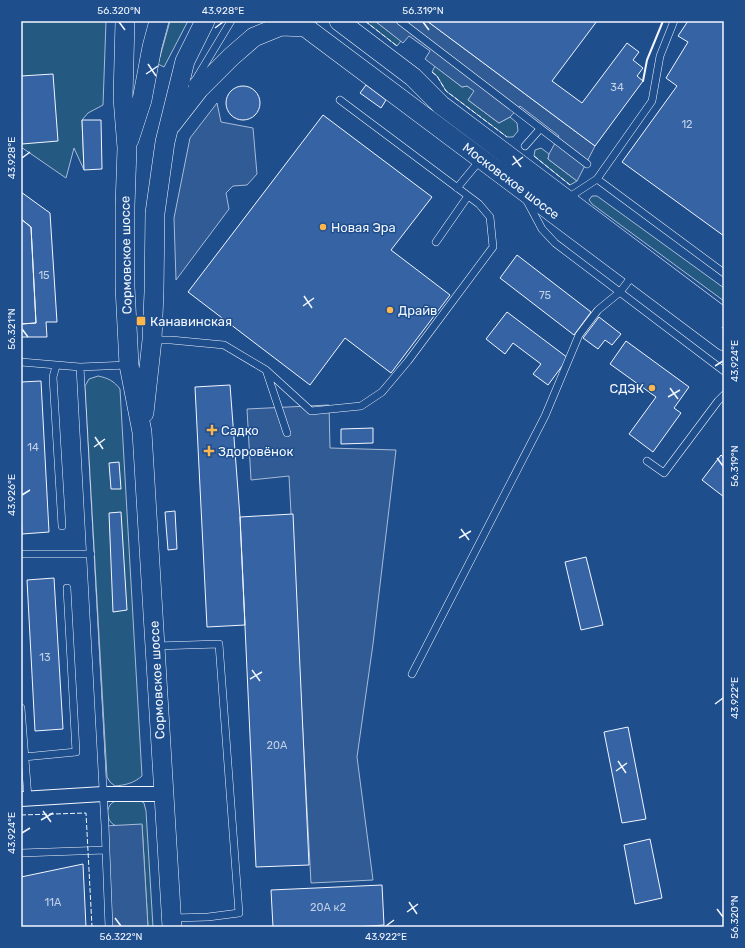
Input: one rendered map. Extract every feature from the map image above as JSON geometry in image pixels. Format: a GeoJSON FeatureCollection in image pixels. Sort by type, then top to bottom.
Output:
{"type":"FeatureCollection","features":[{"type":"Feature","properties":{"kind":"main road","name":"Сормовское шоссе"},"geometry":{"type":"LineString","coordinates":[[125,21],[123,98],[127,148],[125,286],[129,365],[142,432],[171,923]]}},
{"type":"Feature","properties":{"kind":"main road","name":"Сормовское шоссе"},"geometry":{"type":"LineString","coordinates":[[127,148],[142,100],[152,47],[159,21]]}},
{"type":"Feature","properties":{"kind":"main road","name":"Сормовское шоссе"},"geometry":{"type":"LineString","coordinates":[[142,432],[152,340],[155,213],[165,142],[185,61],[205,21]]}},
{"type":"Feature","properties":{"kind":"main road","name":"Московское шоссе"},"geometry":{"type":"LineString","coordinates":[[339,21],[408,73],[441,105],[724,318]]}},
{"type":"Feature","properties":{"kind":"main road","name":"Сормовское шоссе"},"geometry":{"type":"LineString","coordinates":[[168,130],[199,89],[231,57],[254,37],[281,26],[302,24]]}},
{"type":"Feature","properties":{"kind":"main road","name":"Московское шоссе"},"geometry":{"type":"LineString","coordinates":[[302,24],[724,341]]}},
{"type":"Feature","properties":{"kind":"street"},"geometry":{"type":"LineString","coordinates":[[24,798],[103,794],[164,794]]}},
{"type":"Feature","properties":{"kind":"lane"},"geometry":{"type":"LineString","coordinates":[[174,103],[196,79],[231,21]]}},
{"type":"Feature","properties":{"kind":"lane"},"geometry":{"type":"LineString","coordinates":[[400,21],[587,164]]}},
{"type":"Feature","properties":{"kind":"lane"},"geometry":{"type":"LineString","coordinates":[[566,200],[597,179],[652,101],[660,56],[674,21]]}},
{"type":"Feature","properties":{"kind":"lane"},"geometry":{"type":"LineString","coordinates":[[152,340],[171,340],[224,345],[266,370],[311,411],[361,406],[382,392],[408,361],[493,247],[490,217],[479,204],[340,100]]}},
{"type":"Feature","properties":{"kind":"lane"},"geometry":{"type":"LineString","coordinates":[[525,146],[540,129]]}},
{"type":"Feature","properties":{"kind":"lane"},"geometry":{"type":"LineString","coordinates":[[457,188],[481,158]]}},
{"type":"Feature","properties":{"kind":"lane"},"geometry":{"type":"LineString","coordinates":[[597,179],[724,273]]}},
{"type":"Feature","properties":{"kind":"lane"},"geometry":{"type":"LineString","coordinates":[[513,182],[528,203],[542,229],[555,243],[724,371]]}},
{"type":"Feature","properties":{"kind":"lane"},"geometry":{"type":"LineString","coordinates":[[436,242],[468,196]]}},
{"type":"Feature","properties":{"kind":"lane"},"geometry":{"type":"LineString","coordinates":[[412,674],[545,416],[579,335],[598,310],[620,292],[634,274]]}},
{"type":"Feature","properties":{"kind":"lane"},"geometry":{"type":"LineString","coordinates":[[21,362],[80,367],[129,365]]}},
{"type":"Feature","properties":{"kind":"lane"},"geometry":{"type":"LineString","coordinates":[[56,366],[53,377],[62,526]]}},
{"type":"Feature","properties":{"kind":"lane"},"geometry":{"type":"LineString","coordinates":[[80,367],[91,554],[109,927]]}},
{"type":"Feature","properties":{"kind":"lane"},"geometry":{"type":"LineString","coordinates":[[266,370],[287,433]]}},
{"type":"Feature","properties":{"kind":"lane"},"geometry":{"type":"LineString","coordinates":[[647,461],[664,473],[724,395]]}},
{"type":"Feature","properties":{"kind":"lane"},"geometry":{"type":"LineString","coordinates":[[21,554],[91,554]]}},
{"type":"Feature","properties":{"kind":"lane"},"geometry":{"type":"LineString","coordinates":[[24,757],[76,752],[67,588]]}},
{"type":"Feature","properties":{"kind":"lane"},"geometry":{"type":"LineString","coordinates":[[155,646],[219,644],[239,913],[171,923]]}},
{"type":"Feature","properties":{"kind":"lane"},"geometry":{"type":"LineString","coordinates":[[21,708],[24,757],[24,798]]}},
{"type":"Feature","properties":{"kind":"lane"},"geometry":{"type":"LineString","coordinates":[[21,853],[106,850]]}},
{"type":"Feature","properties":{"kind":"shaded area"},"geometry":{"type":"Polygon","coordinates":[[[21,21],[106,21],[103,105],[88,113],[82,120],[84,170],[74,148],[66,178],[21,147],[21,21]]]}},
{"type":"Feature","properties":{"kind":"shaded area"},"geometry":{"type":"Polygon","coordinates":[[[170,21],[188,21],[164,67],[158,64],[170,21]]]}},
{"type":"Feature","properties":{"kind":"shaded area"},"geometry":{"type":"Polygon","coordinates":[[[365,21],[375,21],[401,41],[397,46],[365,21]]]}},
{"type":"Feature","properties":{"kind":"shaded area"},"geometry":{"type":"Polygon","coordinates":[[[375,21],[427,21],[595,146],[577,181],[548,159],[549,154],[559,136],[520,106],[510,117],[499,123],[468,100],[474,91],[467,86],[462,87],[425,59],[430,51],[409,36],[403,43],[375,21]]]}},
{"type":"Feature","properties":{"kind":"shaded area"},"geometry":{"type":"Polygon","coordinates":[[[435,66],[462,87],[467,86],[475,91],[468,100],[499,123],[510,117],[517,123],[518,131],[513,137],[507,137],[446,91],[437,76],[432,72],[435,66]]]}},
{"type":"Feature","properties":{"kind":"shaded area"},"geometry":{"type":"Polygon","coordinates":[[[217,103],[221,122],[253,128],[257,174],[247,185],[233,186],[226,193],[229,209],[176,280],[174,218],[190,138],[217,103]]]}},
{"type":"Feature","properties":{"kind":"shaded area"},"geometry":{"type":"Polygon","coordinates":[[[541,148],[549,154],[548,159],[577,181],[570,185],[534,156],[535,150],[541,148]]]}},
{"type":"Feature","properties":{"kind":"shaded area"},"geometry":{"type":"Polygon","coordinates":[[[592,196],[597,196],[724,288],[724,301],[592,204],[589,200],[592,196]]]}},
{"type":"Feature","properties":{"kind":"shaded area"},"geometry":{"type":"Polygon","coordinates":[[[98,376],[110,380],[120,389],[142,776],[130,783],[115,786],[107,777],[85,386],[89,379],[98,376]]]}},
{"type":"Feature","properties":{"kind":"shaded area"},"geometry":{"type":"Polygon","coordinates":[[[329,405],[330,448],[396,450],[373,644],[357,757],[373,880],[311,883],[289,476],[251,480],[247,409],[329,405]]]}},
{"type":"Feature","properties":{"kind":"shaded area"},"geometry":{"type":"Polygon","coordinates":[[[124,799],[139,800],[144,803],[146,811],[153,927],[148,927],[142,825],[117,826],[111,823],[108,817],[108,808],[110,805],[124,799]]]}},
{"type":"Feature","properties":{"kind":"shaded area"},"geometry":{"type":"Polygon","coordinates":[[[142,824],[148,927],[109,927],[105,826],[142,824]]]}},
{"type":"Feature","properties":{"kind":"building"},"geometry":{"type":"Polygon","coordinates":[[[427,21],[597,21],[552,81],[582,103],[627,43],[639,52],[633,60],[643,68],[637,76],[643,81],[595,146],[427,21]]]}},
{"type":"Feature","properties":{"kind":"building"},"geometry":{"type":"Polygon","coordinates":[[[688,21],[724,21],[724,236],[622,162],[677,86],[666,78],[688,42],[678,36],[688,21]]]}},
{"type":"Feature","properties":{"kind":"building"},"geometry":{"type":"Polygon","coordinates":[[[53,74],[58,141],[22,144],[21,76],[53,74]]]}},
{"type":"Feature","properties":{"kind":"building"},"geometry":{"type":"Polygon","coordinates":[[[366,85],[386,100],[381,108],[360,93],[366,85]]]}},
{"type":"Feature","properties":{"kind":"building"},"geometry":{"type":"Polygon","coordinates":[[[240,86],[246,86],[250,87],[257,93],[260,103],[259,110],[253,117],[246,120],[240,120],[236,119],[229,113],[226,106],[226,100],[227,96],[233,89],[240,86]]]}},
{"type":"Feature","properties":{"kind":"building","name":"Новая Эра"},"geometry":{"type":"Polygon","coordinates":[[[323,115],[432,197],[391,250],[450,295],[391,373],[345,338],[310,385],[188,292],[323,115]]]}},
{"type":"Feature","properties":{"kind":"building"},"geometry":{"type":"Polygon","coordinates":[[[82,120],[101,120],[102,169],[84,170],[82,120]]]}},
{"type":"Feature","properties":{"kind":"building"},"geometry":{"type":"Polygon","coordinates":[[[21,192],[50,213],[57,322],[46,322],[47,337],[21,337],[21,324],[36,323],[31,227],[21,219],[21,192]]]}},
{"type":"Feature","properties":{"kind":"building"},"geometry":{"type":"Polygon","coordinates":[[[21,219],[31,227],[36,323],[21,324],[21,219]]]}},
{"type":"Feature","properties":{"kind":"building"},"geometry":{"type":"Polygon","coordinates":[[[517,255],[591,312],[574,335],[500,278],[517,255]]]}},
{"type":"Feature","properties":{"kind":"building"},"geometry":{"type":"Polygon","coordinates":[[[507,312],[568,358],[548,385],[533,374],[541,364],[513,343],[505,354],[486,339],[507,312]]]}},
{"type":"Feature","properties":{"kind":"building"},"geometry":{"type":"Polygon","coordinates":[[[599,317],[621,334],[612,345],[605,340],[598,349],[583,338],[599,317]]]}},
{"type":"Feature","properties":{"kind":"building"},"geometry":{"type":"Polygon","coordinates":[[[626,341],[689,387],[674,408],[681,413],[653,452],[629,434],[656,397],[610,364],[626,341]]]}},
{"type":"Feature","properties":{"kind":"building"},"geometry":{"type":"Polygon","coordinates":[[[41,381],[49,532],[22,534],[21,382],[41,381]]]}},
{"type":"Feature","properties":{"kind":"building"},"geometry":{"type":"Polygon","coordinates":[[[230,385],[240,517],[245,625],[207,627],[195,387],[230,385]]]}},
{"type":"Feature","properties":{"kind":"building"},"geometry":{"type":"Polygon","coordinates":[[[373,428],[373,443],[341,444],[341,429],[373,428]]]}},
{"type":"Feature","properties":{"kind":"building"},"geometry":{"type":"Polygon","coordinates":[[[721,455],[724,458],[724,497],[702,480],[721,455]]]}},
{"type":"Feature","properties":{"kind":"building"},"geometry":{"type":"Polygon","coordinates":[[[119,462],[121,489],[111,489],[109,463],[119,462]]]}},
{"type":"Feature","properties":{"kind":"building"},"geometry":{"type":"Polygon","coordinates":[[[175,511],[177,549],[168,550],[165,512],[175,511]]]}},
{"type":"Feature","properties":{"kind":"building"},"geometry":{"type":"Polygon","coordinates":[[[121,512],[127,610],[113,612],[109,513],[121,512]]]}},
{"type":"Feature","properties":{"kind":"building"},"geometry":{"type":"Polygon","coordinates":[[[293,514],[309,865],[256,867],[240,517],[293,514]]]}},
{"type":"Feature","properties":{"kind":"building"},"geometry":{"type":"Polygon","coordinates":[[[586,557],[603,625],[581,630],[565,562],[586,557]]]}},
{"type":"Feature","properties":{"kind":"building"},"geometry":{"type":"Polygon","coordinates":[[[54,578],[63,729],[35,731],[27,580],[54,578]]]}},
{"type":"Feature","properties":{"kind":"building"},"geometry":{"type":"Polygon","coordinates":[[[628,727],[646,819],[622,823],[604,732],[628,727]]]}},
{"type":"Feature","properties":{"kind":"building"},"geometry":{"type":"Polygon","coordinates":[[[650,839],[662,898],[635,904],[624,845],[650,839]]]}},
{"type":"Feature","properties":{"kind":"building"},"geometry":{"type":"Polygon","coordinates":[[[83,864],[86,927],[21,927],[21,877],[83,864]]]}},
{"type":"Feature","properties":{"kind":"building"},"geometry":{"type":"Polygon","coordinates":[[[382,885],[384,925],[355,927],[273,927],[271,890],[382,885]]]}},
{"type":"Feature","properties":{"kind":"fence"},"geometry":{"type":"LineString","coordinates":[[365,21],[397,46]]}},
{"type":"Feature","properties":{"kind":"fence"},"geometry":{"type":"LineString","coordinates":[[432,72],[437,76],[446,91],[507,137]]}},
{"type":"Feature","properties":{"kind":"fence"},"geometry":{"type":"LineString","coordinates":[[534,156],[570,185]]}},
{"type":"Feature","properties":{"kind":"fence"},"geometry":{"type":"LineString","coordinates":[[21,815],[86,813],[92,927]]}},
{"type":"Feature","properties":{"kind":"wall"},"geometry":{"type":"LineString","coordinates":[[643,81],[647,60],[663,21]]}},
{"type":"Feature","properties":{"kind":"place","name":"Новая Эра"},"geometry":{"type":"Point","coordinates":[323,227]}},
{"type":"Feature","properties":{"kind":"place","name":"Драйв"},"geometry":{"type":"Point","coordinates":[390,310]}},
{"type":"Feature","properties":{"kind":"place","name":"Канавинская"},"geometry":{"type":"Point","coordinates":[141,321]}},
{"type":"Feature","properties":{"kind":"place","name":"СДЭК"},"geometry":{"type":"Point","coordinates":[652,388]}},
{"type":"Feature","properties":{"kind":"place","name":"Садко"},"geometry":{"type":"Point","coordinates":[212,430]}},
{"type":"Feature","properties":{"kind":"place","name":"Здоровёнок"},"geometry":{"type":"Point","coordinates":[209,451]}}]}
